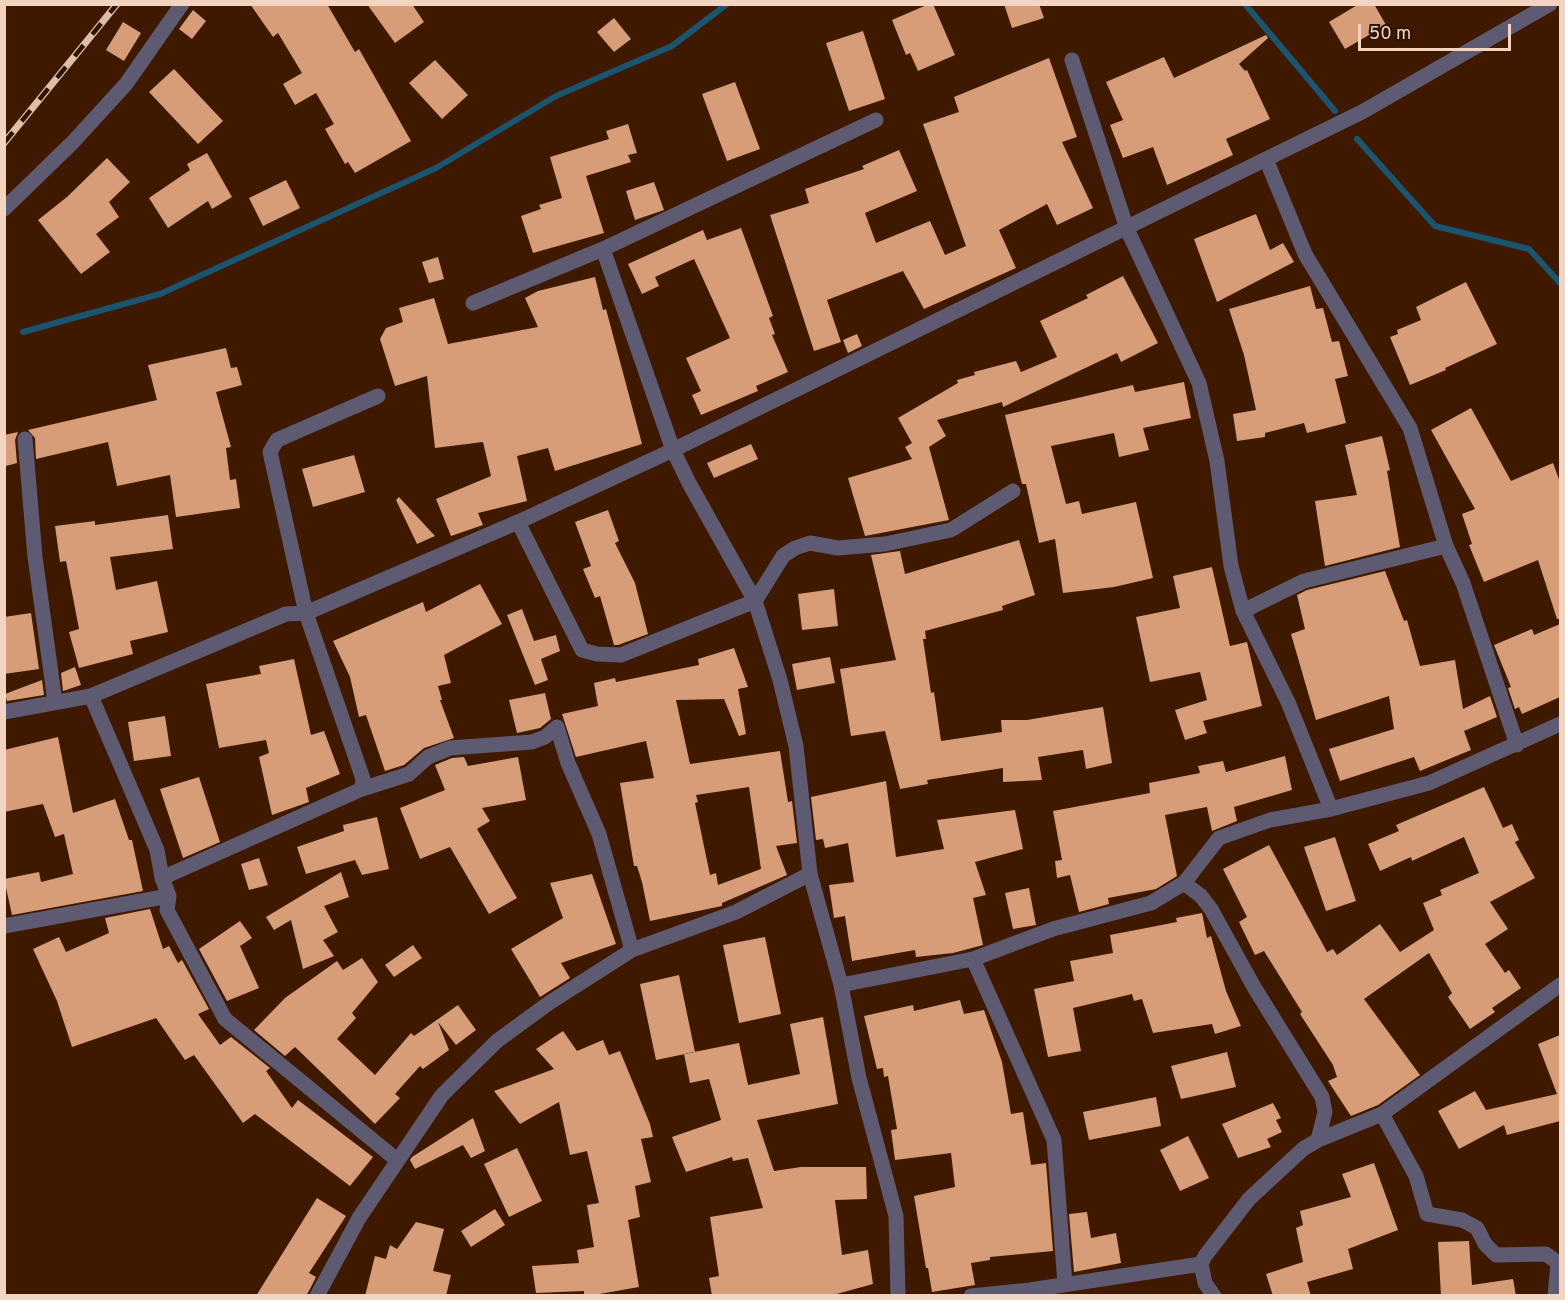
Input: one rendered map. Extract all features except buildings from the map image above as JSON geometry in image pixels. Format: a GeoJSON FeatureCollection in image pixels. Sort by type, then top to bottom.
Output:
{"type":"FeatureCollection","features":[{"type":"Feature","properties":{"kind":"street"},"geometry":{"type":"LineString","coordinates":[[4,209],[74,142],[126,84],[182,4]]}},
{"type":"Feature","properties":{"kind":"street"},"geometry":{"type":"LineString","coordinates":[[4,712],[91,696],[286,614],[306,613],[518,522],[674,450],[1362,112],[1550,4]]}},
{"type":"Feature","properties":{"kind":"street"},"geometry":{"type":"LineString","coordinates":[[1072,60],[1127,229],[1199,383],[1216,461],[1232,566],[1243,611],[1288,702],[1331,809]]}},
{"type":"Feature","properties":{"kind":"street"},"geometry":{"type":"LineString","coordinates":[[472,303],[603,249],[876,120]]}},
{"type":"Feature","properties":{"kind":"street"},"geometry":{"type":"LineString","coordinates":[[1266,159],[1305,254],[1410,428],[1446,546],[1463,583],[1517,745]]}},
{"type":"Feature","properties":{"kind":"street"},"geometry":{"type":"LineString","coordinates":[[603,249],[674,450],[689,483],[755,601],[780,680],[796,746],[810,874],[841,985],[859,1078],[896,1216],[898,1296]]}},
{"type":"Feature","properties":{"kind":"street"},"geometry":{"type":"LineString","coordinates":[[362,789],[363,779],[306,613],[270,452],[277,440],[378,396]]}},
{"type":"Feature","properties":{"kind":"street"},"geometry":{"type":"LineString","coordinates":[[26,439],[35,556],[55,702]]}},
{"type":"Feature","properties":{"kind":"street"},"geometry":{"type":"LineString","coordinates":[[518,522],[582,650],[597,654],[621,655],[755,601],[783,556],[795,548],[810,543],[838,548],[885,544],[951,530],[1013,492]]}},
{"type":"Feature","properties":{"kind":"street"},"geometry":{"type":"LineString","coordinates":[[1243,611],[1304,581],[1446,546]]}},
{"type":"Feature","properties":{"kind":"street"},"geometry":{"type":"LineString","coordinates":[[91,696],[157,850],[162,878],[169,896],[166,910],[225,1019],[397,1160]]}},
{"type":"Feature","properties":{"kind":"street"},"geometry":{"type":"LineString","coordinates":[[841,985],[973,959],[1053,929],[1151,903],[1184,883],[1219,838],[1270,820],[1331,809],[1429,783],[1560,724]]}},
{"type":"Feature","properties":{"kind":"street"},"geometry":{"type":"LineString","coordinates":[[162,878],[362,789],[409,774],[428,757],[450,748],[532,742],[545,737],[557,727],[568,763],[599,834],[632,950]]}},
{"type":"Feature","properties":{"kind":"street"},"geometry":{"type":"LineString","coordinates":[[317,1296],[359,1218],[442,1095],[497,1041],[549,1003],[632,950],[736,912],[810,874]]}},
{"type":"Feature","properties":{"kind":"street"},"geometry":{"type":"LineString","coordinates":[[1184,883],[1201,896],[1211,909],[1254,987],[1322,1097],[1325,1112],[1318,1140]]}},
{"type":"Feature","properties":{"kind":"street"},"geometry":{"type":"LineString","coordinates":[[4,926],[169,896]]}},
{"type":"Feature","properties":{"kind":"street"},"geometry":{"type":"LineString","coordinates":[[973,959],[1054,1140],[1065,1284]]}},
{"type":"Feature","properties":{"kind":"street"},"geometry":{"type":"LineString","coordinates":[[971,1296],[1186,1269],[1201,1264],[1249,1199],[1303,1149],[1318,1140],[1382,1114],[1560,985]]}},
{"type":"Feature","properties":{"kind":"street"},"geometry":{"type":"LineString","coordinates":[[1382,1114],[1416,1176],[1427,1214],[1461,1220],[1477,1228],[1485,1244],[1496,1255],[1546,1254],[1558,1263],[1555,1296]]}},
{"type":"Feature","properties":{"kind":"street"},"geometry":{"type":"LineString","coordinates":[[1201,1264],[1205,1283],[1214,1296]]}},
{"type":"Feature","properties":{"kind":"waterway"},"geometry":{"type":"LineString","coordinates":[[23,332],[160,294],[436,168],[556,96],[672,46],[727,4]]}},
{"type":"Feature","properties":{"kind":"waterway"},"geometry":{"type":"LineString","coordinates":[[1245,4],[1335,111]]}},
{"type":"Feature","properties":{"kind":"waterway"},"geometry":{"type":"LineString","coordinates":[[1357,139],[1435,226],[1529,249],[1560,283]]}},
{"type":"Feature","properties":{"kind":"railway"},"geometry":{"type":"LineString","coordinates":[[4,143],[117,4]]}}]}
